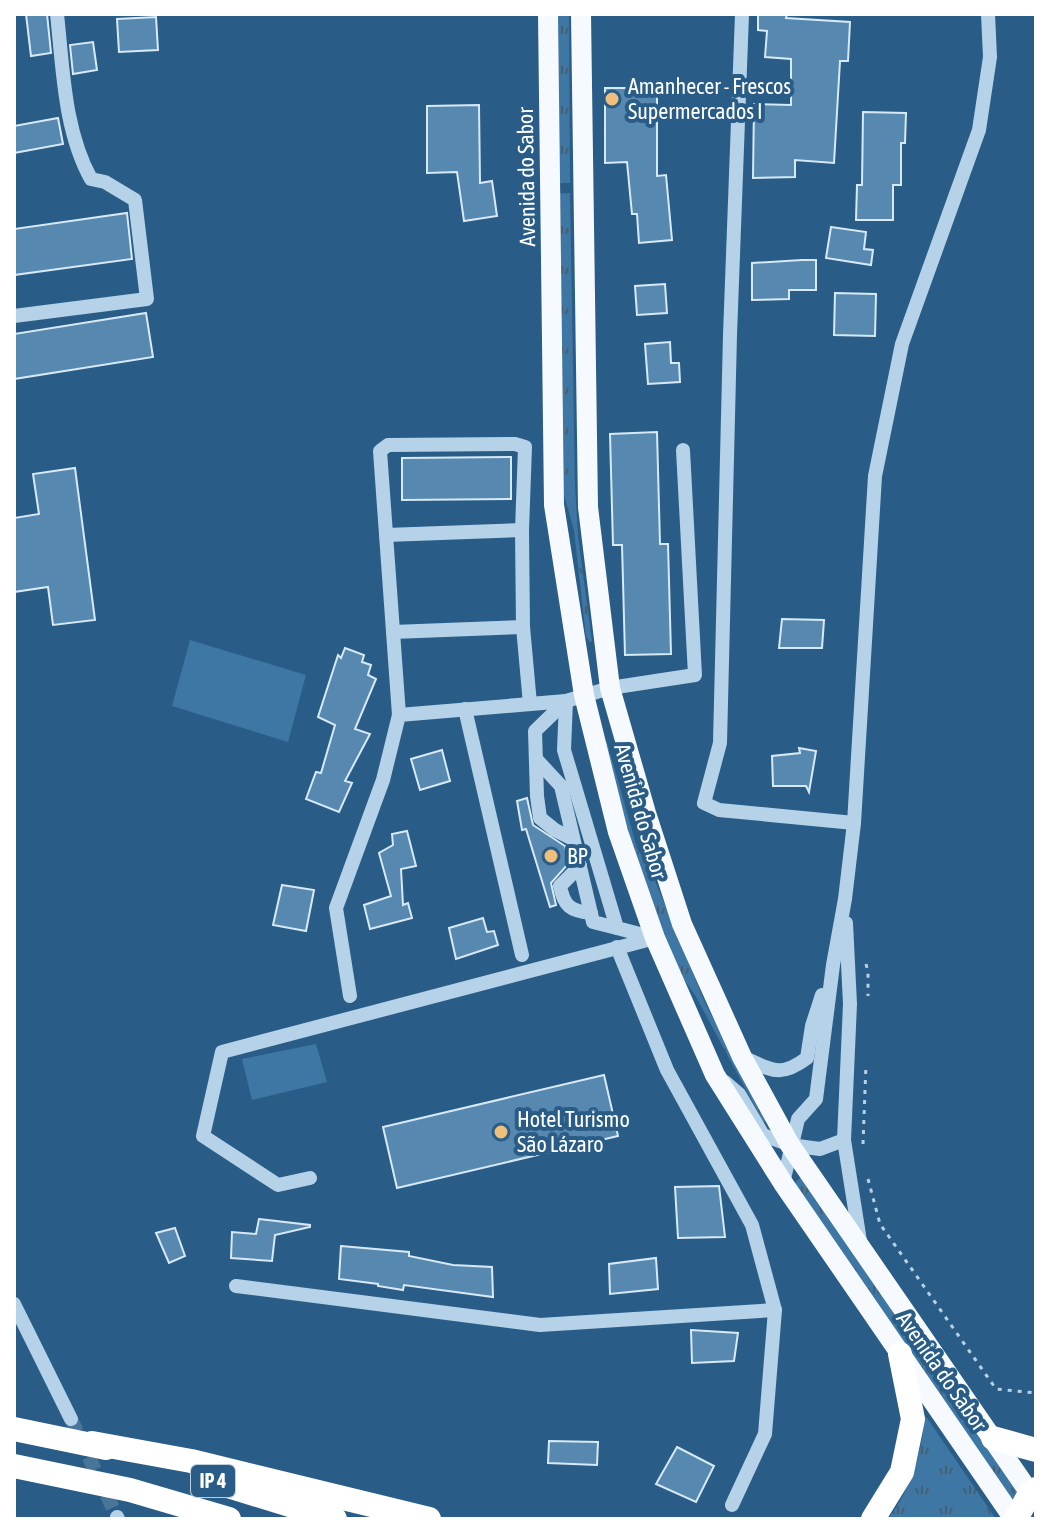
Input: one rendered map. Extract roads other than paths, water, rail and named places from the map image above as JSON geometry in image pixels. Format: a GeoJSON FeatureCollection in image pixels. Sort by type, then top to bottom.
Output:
{"type":"FeatureCollection","features":[{"type":"Feature","properties":{"kind":"highway"},"geometry":{"type":"LineString","coordinates":[[873,1519],[902,1472],[913,1419],[900,1354]]}},
{"type":"Feature","properties":{"kind":"highway","name":"IP 4"},"geometry":{"type":"LineString","coordinates":[[14,1429],[92,1443],[335,1519]]}},
{"type":"Feature","properties":{"kind":"highway"},"geometry":{"type":"LineString","coordinates":[[993,1438],[1036,1450]]}},
{"type":"Feature","properties":{"kind":"highway"},"geometry":{"type":"LineString","coordinates":[[92,1443],[191,1461],[429,1519]]}},
{"type":"Feature","properties":{"kind":"highway","name":"IP 4"},"geometry":{"type":"LineString","coordinates":[[14,1466],[130,1490],[229,1519]]}},
{"type":"Feature","properties":{"kind":"highway"},"geometry":{"type":"LineString","coordinates":[[130,1490],[199,1519]]}},
{"type":"Feature","properties":{"kind":"highway"},"geometry":{"type":"LineString","coordinates":[[1015,1519],[1034,1495]]}},
{"type":"Feature","properties":{"kind":"main road","name":"Avenida do Sabor"},"geometry":{"type":"LineString","coordinates":[[548,14],[554,505],[575,698],[655,938],[715,1075],[783,1183],[1015,1519]]}},
{"type":"Feature","properties":{"kind":"main road","name":"Avenida do Sabor"},"geometry":{"type":"LineString","coordinates":[[581,14],[588,507],[610,688],[646,813],[682,924],[742,1057],[790,1145],[1034,1495]]}},
{"type":"Feature","properties":{"kind":"street"},"geometry":{"type":"LineString","coordinates":[[14,316],[147,299],[135,200],[105,182],[91,179],[78,156],[69,112],[57,14]]}},
{"type":"Feature","properties":{"kind":"street"},"geometry":{"type":"LineString","coordinates":[[742,14],[720,743],[704,803],[719,810],[854,823]]}},
{"type":"Feature","properties":{"kind":"street"},"geometry":{"type":"LineString","coordinates":[[783,1183],[798,1119],[816,1099],[833,965],[845,899],[854,823],[875,476],[902,344],[979,130],[990,57],[988,14]]}},
{"type":"Feature","properties":{"kind":"street"},"geometry":{"type":"LineString","coordinates":[[350,996],[336,908],[383,780],[399,715],[380,451],[388,445],[515,444],[525,447],[523,627],[530,704]]}},
{"type":"Feature","properties":{"kind":"street"},"geometry":{"type":"LineString","coordinates":[[399,715],[575,698],[610,688],[695,675],[683,450]]}},
{"type":"Feature","properties":{"kind":"street"},"geometry":{"type":"LineString","coordinates":[[386,535],[522,530]]}},
{"type":"Feature","properties":{"kind":"street"},"geometry":{"type":"LineString","coordinates":[[393,632],[523,627]]}},
{"type":"Feature","properties":{"kind":"street"},"geometry":{"type":"LineString","coordinates":[[573,839],[540,818],[535,731],[575,698]]}},
{"type":"Feature","properties":{"kind":"street"},"geometry":{"type":"LineString","coordinates":[[575,698],[564,750],[617,928]]}},
{"type":"Feature","properties":{"kind":"street"},"geometry":{"type":"LineString","coordinates":[[465,709],[522,955]]}},
{"type":"Feature","properties":{"kind":"street"},"geometry":{"type":"LineString","coordinates":[[536,759],[561,786],[593,922],[655,938]]}},
{"type":"Feature","properties":{"kind":"street"},"geometry":{"type":"LineString","coordinates":[[580,866],[560,886],[564,903],[574,911],[591,913]]}},
{"type":"Feature","properties":{"kind":"street"},"geometry":{"type":"LineString","coordinates":[[845,899],[850,1004],[844,1140],[861,1246]]}},
{"type":"Feature","properties":{"kind":"street"},"geometry":{"type":"LineString","coordinates":[[310,1178],[278,1185],[203,1136],[222,1052],[655,938]]}},
{"type":"Feature","properties":{"kind":"street"},"geometry":{"type":"LineString","coordinates":[[617,947],[667,1070],[752,1225],[775,1310],[765,1434],[732,1505]]}},
{"type":"Feature","properties":{"kind":"street"},"geometry":{"type":"LineString","coordinates":[[742,1057],[773,1071],[791,1070],[807,1058],[812,1026],[833,965]]}},
{"type":"Feature","properties":{"kind":"street"},"geometry":{"type":"LineString","coordinates":[[715,1075],[739,1094],[763,1135],[790,1145],[820,1149],[844,1140]]}},
{"type":"Feature","properties":{"kind":"street"},"geometry":{"type":"LineString","coordinates":[[236,1286],[540,1325],[775,1310]]}},
{"type":"Feature","properties":{"kind":"street"},"geometry":{"type":"LineString","coordinates":[[14,1304],[71,1419]]}},
{"type":"Feature","properties":{"kind":"tunnel"},"geometry":{"type":"LineString","coordinates":[[71,1419],[117,1517]]}},
{"type":"Feature","properties":{"kind":"place","name":"Amanhecer - Frescos Supermercados I"},"geometry":{"type":"Point","coordinates":[612,99]}},
{"type":"Feature","properties":{"kind":"place","name":"BP"},"geometry":{"type":"Point","coordinates":[551,856]}},
{"type":"Feature","properties":{"kind":"place","name":"Hotel Turismo São Lázaro"},"geometry":{"type":"Point","coordinates":[501,1132]}}]}
